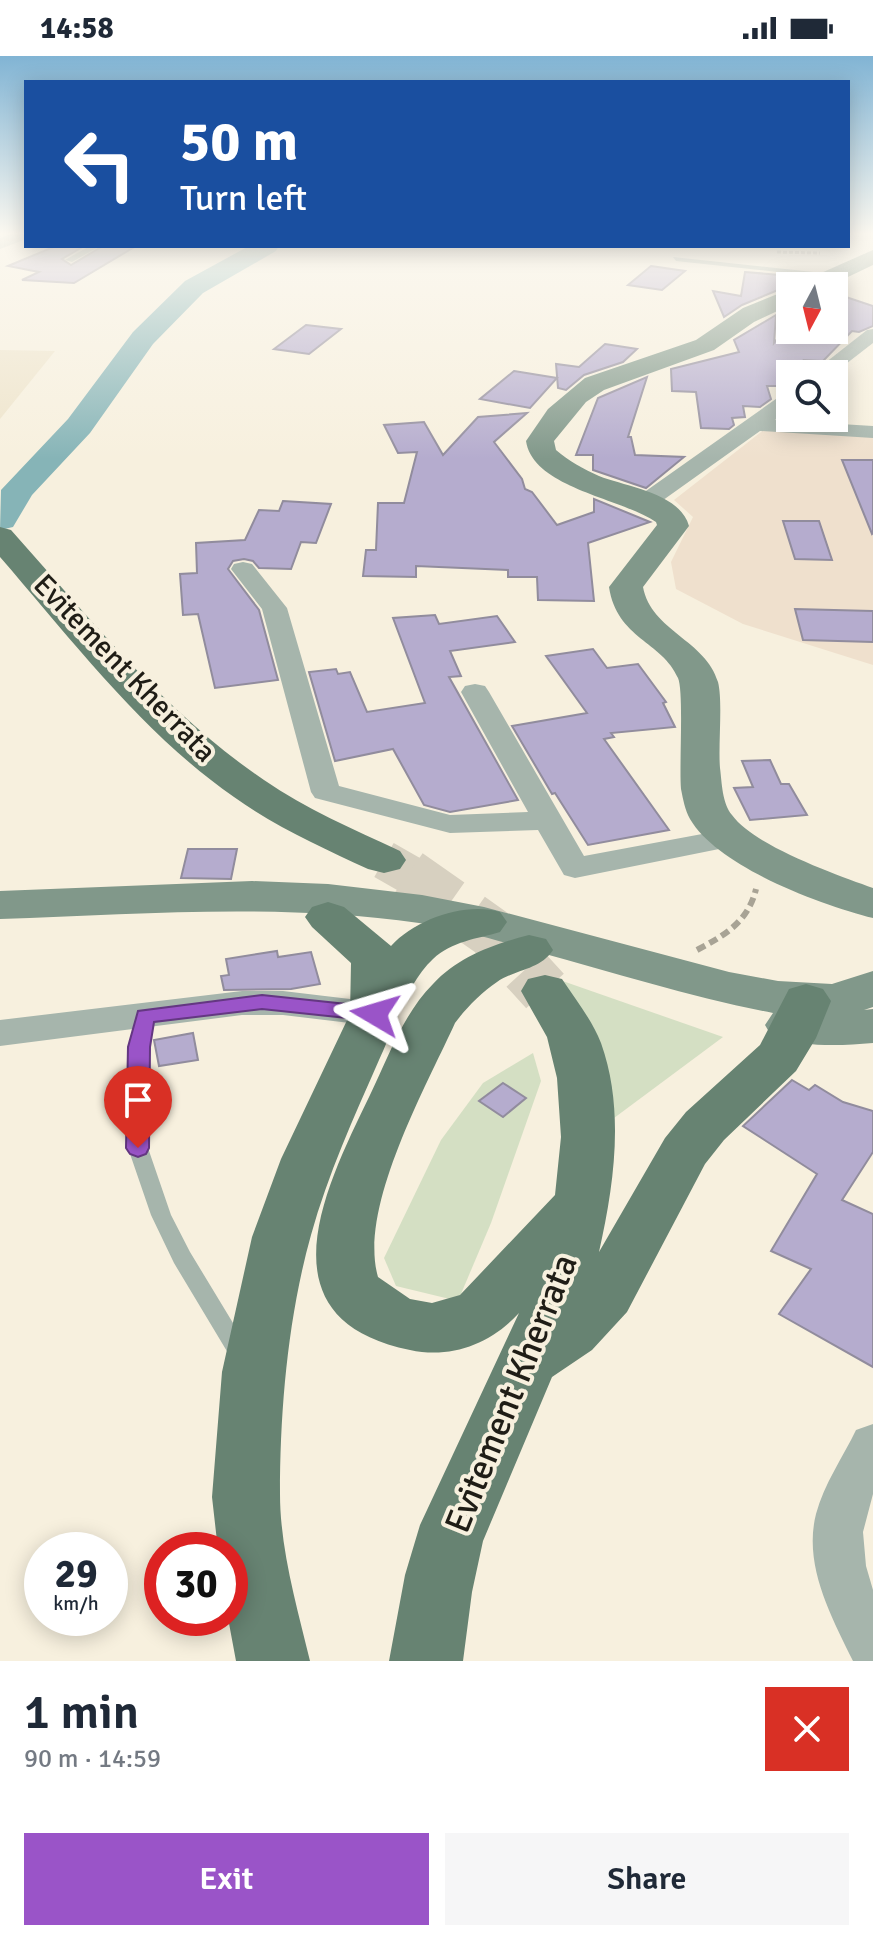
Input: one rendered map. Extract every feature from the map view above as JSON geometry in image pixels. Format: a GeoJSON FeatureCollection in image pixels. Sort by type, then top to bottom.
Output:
{"type":"FeatureCollection","features":[{"type":"Feature","properties":{"kind":"main road"},"geometry":{"type":"LineString","coordinates":[[763,309],[688,352],[605,377],[565,407],[540,441],[542,453],[552,464],[598,488],[644,503],[671,518],[673,526],[626,587],[626,598],[645,625],[695,670],[699,682],[703,795],[710,817],[729,838],[868,906]]}},
{"type":"Feature","properties":{"kind":"main road","name":"Evitement Kherrata"},"geometry":{"type":"LineString","coordinates":[[0,537],[99,649],[169,722],[231,776],[291,814],[384,860]]}},
{"type":"Feature","properties":{"kind":"main road"},"geometry":{"type":"LineString","coordinates":[[0,905],[252,895],[328,898],[422,909],[462,927],[537,970]]}},
{"type":"Feature","properties":{"kind":"main road"},"geometry":{"type":"LineString","coordinates":[[150,900],[462,927],[651,966],[729,988],[840,1029],[873,1026]]}},
{"type":"Feature","properties":{"kind":"main road"},"geometry":{"type":"LineString","coordinates":[[328,917],[374,957],[375,1014]]}},
{"type":"Feature","properties":{"kind":"main road"},"geometry":{"type":"LineString","coordinates":[[273,1661],[256,1580],[246,1497],[253,1372],[281,1237],[308,1159],[403,961],[414,947],[462,927]]}},
{"type":"Feature","properties":{"kind":"main road"},"geometry":{"type":"LineString","coordinates":[[579,1207],[481,1313],[450,1327],[414,1328],[397,1322],[367,1304],[355,1293],[349,1281],[345,1266],[345,1229],[373,1146],[433,1017],[451,994],[482,969],[537,970],[741,1014],[801,1014],[873,987]]}},
{"type":"Feature","properties":{"kind":"main road","name":"Evitement Kherrata"},"geometry":{"type":"LineString","coordinates":[[426,1661],[435,1600],[453,1528],[557,1293],[579,1207],[588,1145],[586,1093],[571,1033],[537,970]]}},
{"type":"Feature","properties":{"kind":"main road"},"geometry":{"type":"LineString","coordinates":[[528,1360],[563,1340],[591,1315],[606,1295],[695,1135],[778,1059],[801,1014]]}},
{"type":"Feature","properties":{"kind":"street"},"geometry":{"type":"LineString","coordinates":[[839,360],[873,334]]}},
{"type":"Feature","properties":{"kind":"street"},"geometry":{"type":"LineString","coordinates":[[644,503],[776,409]]}},
{"type":"Feature","properties":{"kind":"street"},"geometry":{"type":"LineString","coordinates":[[756,425],[873,432]]}},
{"type":"Feature","properties":{"kind":"street"},"geometry":{"type":"LineString","coordinates":[[243,569],[274,608],[326,792],[450,824],[548,820]]}},
{"type":"Feature","properties":{"kind":"street"},"geometry":{"type":"LineString","coordinates":[[475,692],[575,868],[729,838]]}},
{"type":"Feature","properties":{"kind":"street"},"geometry":{"type":"LineString","coordinates":[[0,1033],[262,1002],[375,1014]]}},
{"type":"Feature","properties":{"kind":"street"},"geometry":{"type":"LineString","coordinates":[[873,1445],[842,1513],[837,1553],[844,1585],[873,1646]]}},
{"type":"Feature","properties":{"kind":"lane"},"geometry":{"type":"LineString","coordinates":[[138,1017],[138,1148],[161,1215],[182,1257],[253,1372]]}},
{"type":"Feature","properties":{"kind":"path"},"geometry":{"type":"LineString","coordinates":[[651,966],[693,953],[734,931],[748,915],[755,896],[761,856]]}},
{"type":"Feature","properties":{"kind":"shaded area"},"geometry":{"type":"Polygon","coordinates":[[[0,350],[55,351],[0,419],[0,350]]]}},
{"type":"Feature","properties":{"kind":"shaded area"},"geometry":{"type":"Polygon","coordinates":[[[765,429],[873,436],[873,665],[743,624],[676,589],[671,562],[693,517],[674,500],[765,429]]]}},
{"type":"Feature","properties":{"kind":"green space"},"geometry":{"type":"Polygon","coordinates":[[[554,978],[723,1037],[610,1121],[554,978]]]}},
{"type":"Feature","properties":{"kind":"green space"},"geometry":{"type":"Polygon","coordinates":[[[533,1053],[541,1081],[491,1223],[458,1301],[396,1286],[384,1258],[441,1140],[483,1083],[533,1053]]]}},
{"type":"Feature","properties":{"kind":"building"},"geometry":{"type":"Polygon","coordinates":[[[721,309],[736,309],[724,317],[721,309]]]}},
{"type":"Feature","properties":{"kind":"building"},"geometry":{"type":"Polygon","coordinates":[[[848,309],[873,309],[873,326],[859,332],[852,331],[848,335],[848,309]]]}},
{"type":"Feature","properties":{"kind":"building"},"geometry":{"type":"Polygon","coordinates":[[[776,315],[774,343],[776,341],[776,344],[839,344],[824,360],[776,360],[776,386],[767,386],[771,399],[760,407],[743,406],[745,417],[732,418],[734,425],[729,429],[701,428],[696,392],[672,391],[671,369],[739,352],[734,340],[776,315]]]}},
{"type":"Feature","properties":{"kind":"building"},"geometry":{"type":"Polygon","coordinates":[[[306,325],[341,329],[309,354],[274,349],[306,325]]]}},
{"type":"Feature","properties":{"kind":"building"},"geometry":{"type":"Polygon","coordinates":[[[605,344],[637,349],[623,362],[584,375],[566,390],[558,388],[556,364],[579,367],[605,344]]]}},
{"type":"Feature","properties":{"kind":"building"},"geometry":{"type":"Polygon","coordinates":[[[514,371],[557,378],[530,408],[480,399],[514,371]]]}},
{"type":"Feature","properties":{"kind":"building"},"geometry":{"type":"Polygon","coordinates":[[[647,377],[628,437],[631,437],[635,455],[684,457],[646,488],[593,470],[593,455],[576,455],[598,398],[647,377]]]}},
{"type":"Feature","properties":{"kind":"building"},"geometry":{"type":"Polygon","coordinates":[[[527,413],[494,442],[522,479],[525,489],[532,492],[557,525],[594,512],[594,499],[650,522],[588,543],[594,601],[538,600],[537,577],[508,577],[508,570],[416,566],[416,577],[363,576],[366,550],[376,550],[378,503],[404,503],[417,452],[398,453],[384,425],[424,422],[443,455],[478,417],[527,413]]]}},
{"type":"Feature","properties":{"kind":"building"},"geometry":{"type":"Polygon","coordinates":[[[842,460],[873,460],[872,534],[842,460]]]}},
{"type":"Feature","properties":{"kind":"building"},"geometry":{"type":"Polygon","coordinates":[[[283,501],[331,504],[316,543],[301,542],[291,569],[259,568],[253,561],[244,559],[233,561],[228,569],[259,610],[278,680],[215,688],[198,614],[183,615],[180,574],[197,573],[196,543],[245,540],[259,510],[279,511],[283,501]]]}},
{"type":"Feature","properties":{"kind":"building"},"geometry":{"type":"Polygon","coordinates":[[[783,521],[819,521],[832,560],[795,559],[783,521]]]}},
{"type":"Feature","properties":{"kind":"building"},"geometry":{"type":"Polygon","coordinates":[[[795,609],[873,611],[873,642],[803,640],[795,609]]]}},
{"type":"Feature","properties":{"kind":"building"},"geometry":{"type":"Polygon","coordinates":[[[435,615],[439,624],[497,616],[515,642],[450,651],[461,676],[449,677],[518,800],[450,812],[424,805],[393,749],[335,761],[309,672],[336,669],[338,674],[350,672],[367,712],[425,703],[393,618],[435,615]]]}},
{"type":"Feature","properties":{"kind":"building"},"geometry":{"type":"Polygon","coordinates":[[[593,649],[607,668],[638,664],[666,702],[663,703],[675,727],[611,733],[614,737],[604,739],[669,830],[588,845],[555,793],[552,794],[512,726],[587,713],[546,656],[593,649]]]}},
{"type":"Feature","properties":{"kind":"building"},"geometry":{"type":"Polygon","coordinates":[[[770,760],[781,784],[789,784],[807,815],[750,820],[734,788],[753,787],[742,761],[770,760]]]}},
{"type":"Feature","properties":{"kind":"building"},"geometry":{"type":"Polygon","coordinates":[[[188,849],[237,849],[231,879],[181,878],[188,849]]]}},
{"type":"Feature","properties":{"kind":"building"},"geometry":{"type":"Polygon","coordinates":[[[277,951],[278,957],[311,952],[320,984],[291,989],[224,990],[221,976],[229,975],[226,959],[277,951]]]}},
{"type":"Feature","properties":{"kind":"building"},"geometry":{"type":"Polygon","coordinates":[[[193,1033],[198,1060],[159,1066],[154,1040],[193,1033]]]}},
{"type":"Feature","properties":{"kind":"building"},"geometry":{"type":"Polygon","coordinates":[[[792,1080],[809,1090],[815,1085],[843,1102],[873,1111],[873,1152],[842,1200],[873,1214],[873,1367],[779,1314],[811,1269],[771,1251],[817,1174],[743,1126],[792,1080]]]}},
{"type":"Feature","properties":{"kind":"building"},"geometry":{"type":"Polygon","coordinates":[[[503,1083],[526,1098],[503,1117],[479,1101],[503,1083]]]}},
{"type":"Feature","properties":{"kind":"waterway"},"geometry":{"type":"LineString","coordinates":[[0,519],[18,490],[79,426],[143,338],[172,309]]}},
{"type":"Feature","properties":{"kind":"tunnel"},"geometry":{"type":"LineString","coordinates":[[384,860],[412,876]]}},
{"type":"Feature","properties":{"kind":"tunnel"},"geometry":{"type":"LineString","coordinates":[[408,874],[492,933],[545,991]]}},
{"type":"Feature","properties":{"kind":"route"},"geometry":{"type":"LineString","coordinates":[[138,1148],[139,1047],[145,1016],[262,1002],[375,1014]]}}]}
